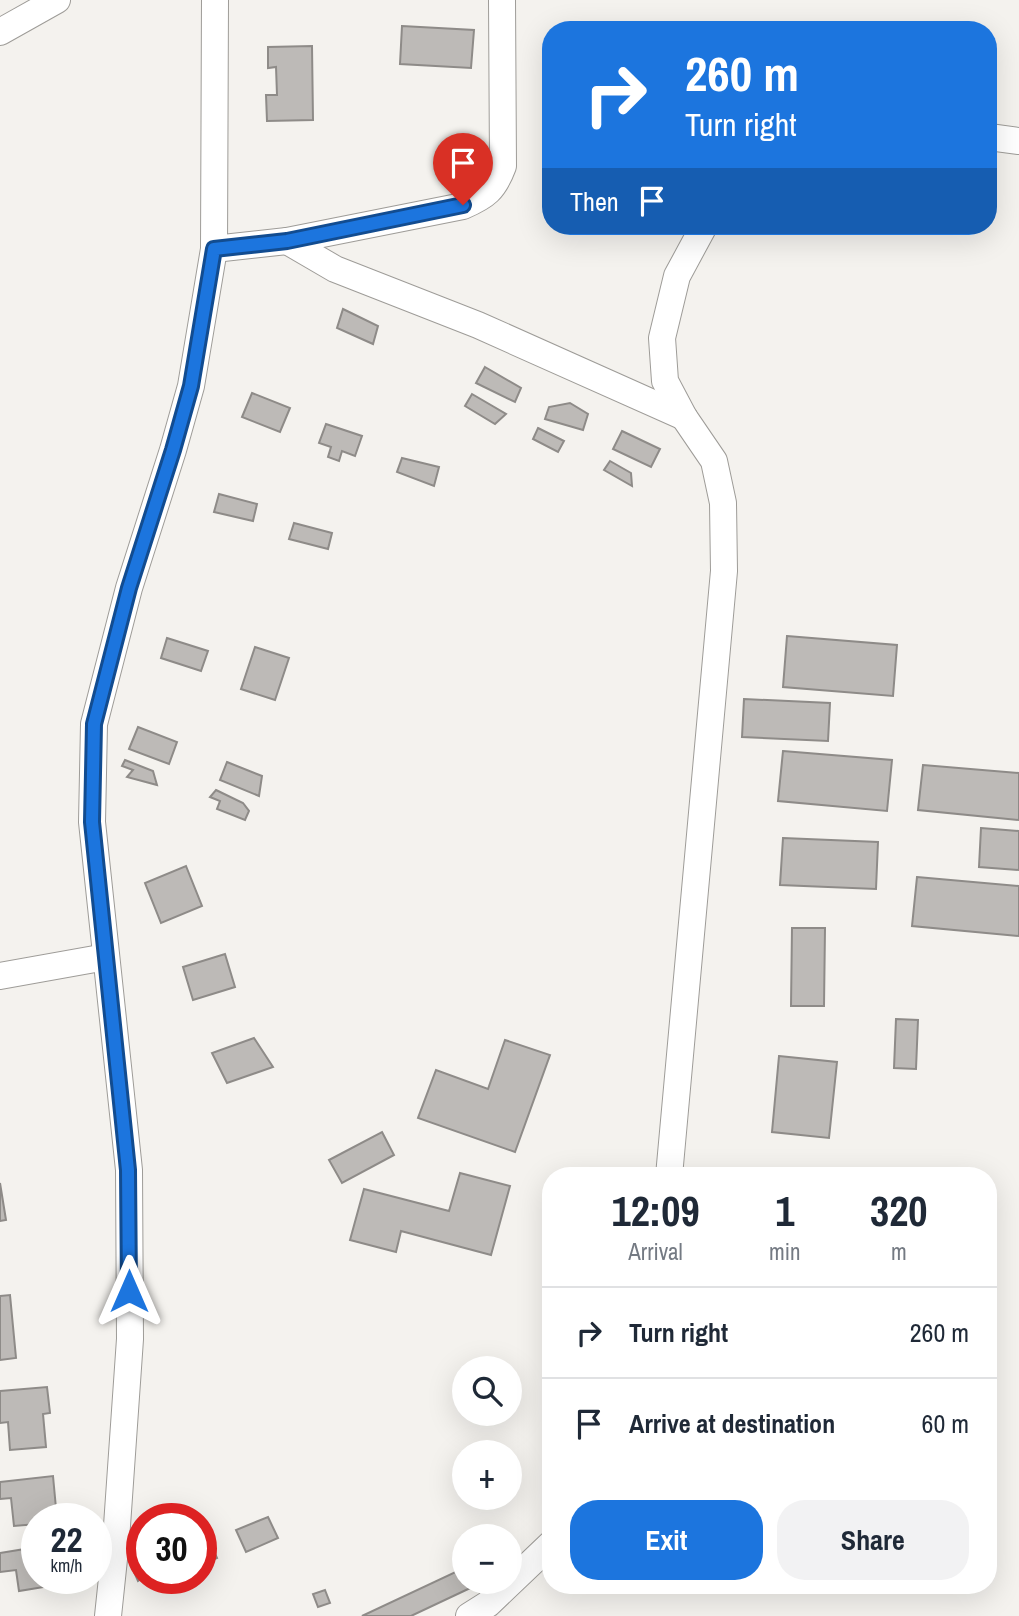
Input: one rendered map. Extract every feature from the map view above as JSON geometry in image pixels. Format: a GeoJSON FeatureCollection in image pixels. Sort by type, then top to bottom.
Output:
{"type":"FeatureCollection","features":[{"type":"Feature","properties":{"kind":"street"},"geometry":{"type":"LineString","coordinates":[[0,32],[57,0]]}},
{"type":"Feature","properties":{"kind":"street"},"geometry":{"type":"LineString","coordinates":[[108,1616],[116,1540],[130,1326],[128,1170],[92,822],[94,724],[129,588],[191,386],[214,249],[215,0]]}},
{"type":"Feature","properties":{"kind":"street"},"geometry":{"type":"LineString","coordinates":[[214,249],[287,241],[463,205],[481,198],[496,184],[503,166],[502,0]]}},
{"type":"Feature","properties":{"kind":"street"},"geometry":{"type":"LineString","coordinates":[[997,138],[1019,141]]}},
{"type":"Feature","properties":{"kind":"street"},"geometry":{"type":"LineString","coordinates":[[670,1167],[724,571],[723,503],[714,461],[684,417],[665,381],[662,338],[677,276],[700,235]]}},
{"type":"Feature","properties":{"kind":"street"},"geometry":{"type":"LineString","coordinates":[[287,241],[335,269],[478,325],[684,417]]}},
{"type":"Feature","properties":{"kind":"street"},"geometry":{"type":"LineString","coordinates":[[0,976],[106,957]]}},
{"type":"Feature","properties":{"kind":"street"},"geometry":{"type":"LineString","coordinates":[[469,1616],[488,1604],[542,1553]]}},
{"type":"Feature","properties":{"kind":"building"},"geometry":{"type":"Polygon","coordinates":[[[402,26],[474,30],[471,68],[400,64],[402,26]]]}},
{"type":"Feature","properties":{"kind":"building"},"geometry":{"type":"Polygon","coordinates":[[[312,46],[313,120],[267,121],[266,95],[277,95],[276,67],[268,68],[268,47],[312,46]]]}},
{"type":"Feature","properties":{"kind":"building"},"geometry":{"type":"Polygon","coordinates":[[[343,309],[378,326],[373,344],[337,328],[343,309]]]}},
{"type":"Feature","properties":{"kind":"building"},"geometry":{"type":"Polygon","coordinates":[[[485,367],[521,388],[515,402],[476,383],[485,367]]]}},
{"type":"Feature","properties":{"kind":"building"},"geometry":{"type":"Polygon","coordinates":[[[252,393],[290,408],[280,432],[242,417],[252,393]]]}},
{"type":"Feature","properties":{"kind":"building"},"geometry":{"type":"Polygon","coordinates":[[[472,394],[506,414],[495,424],[465,406],[472,394]]]}},
{"type":"Feature","properties":{"kind":"building"},"geometry":{"type":"Polygon","coordinates":[[[570,403],[588,414],[583,430],[545,419],[549,407],[570,403]]]}},
{"type":"Feature","properties":{"kind":"building"},"geometry":{"type":"Polygon","coordinates":[[[326,424],[362,436],[355,456],[342,451],[339,461],[328,457],[331,447],[319,443],[326,424]]]}},
{"type":"Feature","properties":{"kind":"building"},"geometry":{"type":"Polygon","coordinates":[[[538,428],[564,441],[558,452],[533,439],[538,428]]]}},
{"type":"Feature","properties":{"kind":"building"},"geometry":{"type":"Polygon","coordinates":[[[622,431],[660,449],[651,467],[613,449],[622,431]]]}},
{"type":"Feature","properties":{"kind":"building"},"geometry":{"type":"Polygon","coordinates":[[[402,458],[439,467],[434,486],[397,472],[402,458]]]}},
{"type":"Feature","properties":{"kind":"building"},"geometry":{"type":"Polygon","coordinates":[[[610,461],[631,473],[632,486],[604,470],[610,461]]]}},
{"type":"Feature","properties":{"kind":"building"},"geometry":{"type":"Polygon","coordinates":[[[219,494],[257,504],[253,521],[214,512],[219,494]]]}},
{"type":"Feature","properties":{"kind":"building"},"geometry":{"type":"Polygon","coordinates":[[[294,523],[332,533],[328,549],[289,539],[294,523]]]}},
{"type":"Feature","properties":{"kind":"building"},"geometry":{"type":"Polygon","coordinates":[[[787,636],[897,645],[893,696],[783,687],[787,636]]]}},
{"type":"Feature","properties":{"kind":"building"},"geometry":{"type":"Polygon","coordinates":[[[167,638],[208,651],[201,671],[161,658],[167,638]]]}},
{"type":"Feature","properties":{"kind":"building"},"geometry":{"type":"Polygon","coordinates":[[[255,647],[289,658],[275,700],[241,689],[255,647]]]}},
{"type":"Feature","properties":{"kind":"building"},"geometry":{"type":"Polygon","coordinates":[[[744,699],[830,703],[828,741],[742,737],[744,699]]]}},
{"type":"Feature","properties":{"kind":"building"},"geometry":{"type":"Polygon","coordinates":[[[138,727],[177,742],[169,764],[129,749],[138,727]]]}},
{"type":"Feature","properties":{"kind":"building"},"geometry":{"type":"Polygon","coordinates":[[[783,751],[892,760],[887,811],[778,801],[783,751]]]}},
{"type":"Feature","properties":{"kind":"building"},"geometry":{"type":"Polygon","coordinates":[[[125,760],[153,771],[157,785],[127,777],[133,770],[122,766],[125,760]]]}},
{"type":"Feature","properties":{"kind":"building"},"geometry":{"type":"Polygon","coordinates":[[[227,762],[262,776],[259,796],[220,780],[227,762]]]}},
{"type":"Feature","properties":{"kind":"building"},"geometry":{"type":"Polygon","coordinates":[[[923,765],[1019,773],[1019,820],[918,810],[923,765]]]}},
{"type":"Feature","properties":{"kind":"building"},"geometry":{"type":"Polygon","coordinates":[[[216,790],[243,803],[249,811],[245,820],[217,809],[220,801],[210,797],[216,790]]]}},
{"type":"Feature","properties":{"kind":"building"},"geometry":{"type":"Polygon","coordinates":[[[981,828],[1019,831],[1019,870],[979,867],[981,828]]]}},
{"type":"Feature","properties":{"kind":"building"},"geometry":{"type":"Polygon","coordinates":[[[783,838],[878,842],[876,889],[780,885],[783,838]]]}},
{"type":"Feature","properties":{"kind":"building"},"geometry":{"type":"Polygon","coordinates":[[[186,866],[202,906],[161,923],[145,883],[186,866]]]}},
{"type":"Feature","properties":{"kind":"building"},"geometry":{"type":"Polygon","coordinates":[[[917,877],[1019,886],[1019,936],[912,926],[917,877]]]}},
{"type":"Feature","properties":{"kind":"building"},"geometry":{"type":"Polygon","coordinates":[[[792,928],[825,928],[824,1006],[791,1006],[792,928]]]}},
{"type":"Feature","properties":{"kind":"building"},"geometry":{"type":"Polygon","coordinates":[[[225,954],[235,987],[193,1000],[183,967],[225,954]]]}},
{"type":"Feature","properties":{"kind":"building"},"geometry":{"type":"Polygon","coordinates":[[[896,1019],[918,1020],[916,1069],[894,1068],[896,1019]]]}},
{"type":"Feature","properties":{"kind":"building"},"geometry":{"type":"Polygon","coordinates":[[[254,1038],[273,1067],[227,1083],[212,1053],[254,1038]]]}},
{"type":"Feature","properties":{"kind":"building"},"geometry":{"type":"Polygon","coordinates":[[[505,1040],[550,1055],[515,1152],[418,1118],[436,1070],[488,1089],[505,1040]]]}},
{"type":"Feature","properties":{"kind":"building"},"geometry":{"type":"Polygon","coordinates":[[[779,1056],[837,1062],[829,1138],[772,1132],[779,1056]]]}},
{"type":"Feature","properties":{"kind":"building"},"geometry":{"type":"Polygon","coordinates":[[[382,1132],[394,1155],[342,1183],[329,1160],[382,1132]]]}},
{"type":"Feature","properties":{"kind":"building"},"geometry":{"type":"Polygon","coordinates":[[[460,1173],[510,1186],[491,1255],[401,1231],[396,1252],[350,1240],[364,1189],[449,1211],[460,1173]]]}},
{"type":"Feature","properties":{"kind":"building"},"geometry":{"type":"Polygon","coordinates":[[[0,1183],[6,1220],[0,1221],[0,1183]]]}},
{"type":"Feature","properties":{"kind":"building"},"geometry":{"type":"Polygon","coordinates":[[[10,1295],[16,1358],[0,1360],[0,1296],[10,1295]]]}},
{"type":"Feature","properties":{"kind":"building"},"geometry":{"type":"Polygon","coordinates":[[[47,1387],[50,1413],[43,1414],[46,1447],[10,1450],[8,1422],[0,1423],[0,1391],[47,1387]]]}},
{"type":"Feature","properties":{"kind":"building"},"geometry":{"type":"Polygon","coordinates":[[[53,1476],[56,1503],[21,1503],[21,1525],[14,1526],[11,1498],[0,1499],[0,1482],[53,1476]]]}},
{"type":"Feature","properties":{"kind":"building"},"geometry":{"type":"Polygon","coordinates":[[[268,1517],[278,1538],[246,1552],[236,1530],[268,1517]]]}},
{"type":"Feature","properties":{"kind":"building"},"geometry":{"type":"Polygon","coordinates":[[[21,1550],[21,1591],[16,1570],[0,1572],[0,1553],[21,1550]]]}},
{"type":"Feature","properties":{"kind":"building"},"geometry":{"type":"Polygon","coordinates":[[[452,1574],[452,1594],[458,1594],[411,1616],[362,1616],[452,1574]]]}},
{"type":"Feature","properties":{"kind":"building"},"geometry":{"type":"Polygon","coordinates":[[[325,1590],[330,1603],[318,1607],[313,1594],[325,1590]]]}},
{"type":"Feature","properties":{"kind":"route"},"geometry":{"type":"LineString","coordinates":[[129,1291],[128,1170],[92,822],[94,724],[129,588],[191,386],[214,249],[287,241],[463,205]]}}]}
